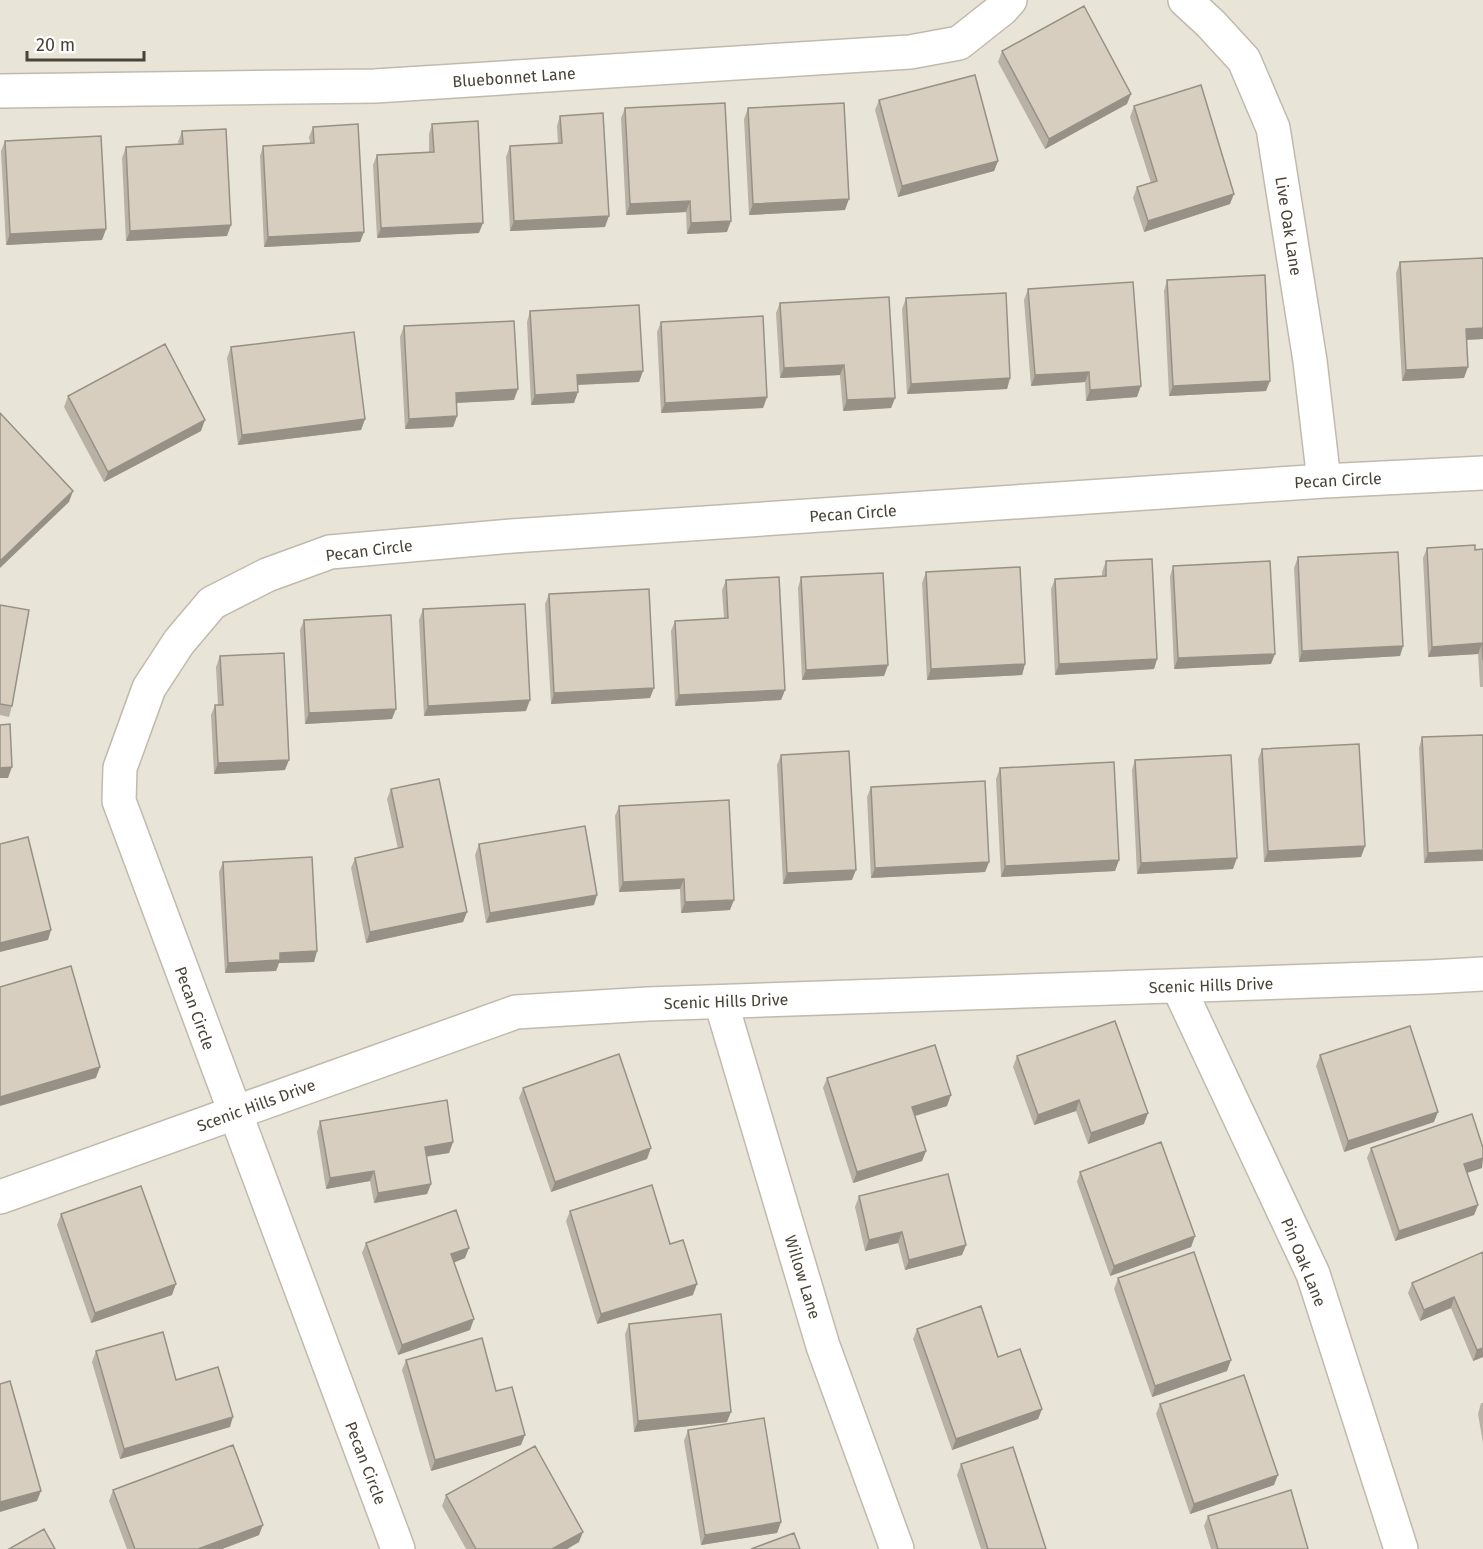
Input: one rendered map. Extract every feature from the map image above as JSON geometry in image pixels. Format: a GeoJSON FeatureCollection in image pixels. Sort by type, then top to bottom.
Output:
{"type":"FeatureCollection","features":[{"type":"Feature","properties":{"kind":"street","name":"Bluebonnet Lane"},"geometry":{"type":"LineString","coordinates":[[0,91],[375,86],[910,52],[959,43],[1010,0]]}},
{"type":"Feature","properties":{"kind":"street","name":"Live Oak Lane"},"geometry":{"type":"LineString","coordinates":[[1185,0],[1244,60],[1273,129],[1310,361],[1323,481]]}},
{"type":"Feature","properties":{"kind":"street","name":"Pecan Circle"},"geometry":{"type":"LineString","coordinates":[[398,1549],[119,801],[120,768],[149,687],[179,642],[212,603],[267,574],[330,552],[512,536],[1323,481],[1483,473]]}},
{"type":"Feature","properties":{"kind":"street","name":"Scenic Hills Drive"},"geometry":{"type":"LineString","coordinates":[[0,1197],[516,1012],[721,1002],[1483,974]]}},
{"type":"Feature","properties":{"kind":"street","name":"Pin Oak Lane"},"geometry":{"type":"LineString","coordinates":[[1178,986],[1313,1275],[1401,1549]]}},
{"type":"Feature","properties":{"kind":"street","name":"Willow Lane"},"geometry":{"type":"LineString","coordinates":[[721,1002],[823,1346],[897,1549]]}},
{"type":"Feature","properties":{"kind":"shaded area"},"geometry":{"type":"Polygon","coordinates":[[[0,0],[1483,0],[1483,1549],[0,1549],[0,0]]]}},
{"type":"Feature","properties":{"kind":"building"},"geometry":{"type":"Polygon","coordinates":[[[1084,6],[1131,94],[1049,139],[1002,51],[1084,6]]]}},
{"type":"Feature","properties":{"kind":"building"},"geometry":{"type":"Polygon","coordinates":[[[975,75],[998,161],[902,186],[879,100],[975,75]]]}},
{"type":"Feature","properties":{"kind":"building"},"geometry":{"type":"Polygon","coordinates":[[[1201,85],[1234,194],[1148,221],[1137,187],[1157,181],[1134,106],[1201,85]]]}},
{"type":"Feature","properties":{"kind":"building"},"geometry":{"type":"Polygon","coordinates":[[[725,103],[731,221],[691,223],[690,201],[630,204],[625,108],[725,103]]]}},
{"type":"Feature","properties":{"kind":"building"},"geometry":{"type":"Polygon","coordinates":[[[844,103],[849,199],[753,204],[748,108],[844,103]]]}},
{"type":"Feature","properties":{"kind":"building"},"geometry":{"type":"Polygon","coordinates":[[[603,113],[609,216],[514,221],[510,146],[562,143],[560,116],[603,113]]]}},
{"type":"Feature","properties":{"kind":"building"},"geometry":{"type":"Polygon","coordinates":[[[478,121],[483,223],[381,228],[377,155],[434,152],[432,124],[478,121]]]}},
{"type":"Feature","properties":{"kind":"building"},"geometry":{"type":"Polygon","coordinates":[[[358,124],[364,232],[268,237],[263,146],[314,143],[313,127],[358,124]]]}},
{"type":"Feature","properties":{"kind":"building"},"geometry":{"type":"Polygon","coordinates":[[[226,129],[231,225],[130,231],[126,147],[183,144],[182,131],[226,129]]]}},
{"type":"Feature","properties":{"kind":"building"},"geometry":{"type":"Polygon","coordinates":[[[101,136],[106,229],[10,234],[5,141],[101,136]]]}},
{"type":"Feature","properties":{"kind":"building"},"geometry":{"type":"Polygon","coordinates":[[[1483,258],[1483,328],[1466,329],[1468,367],[1406,370],[1400,262],[1483,258]]]}},
{"type":"Feature","properties":{"kind":"building"},"geometry":{"type":"Polygon","coordinates":[[[1265,275],[1270,381],[1173,386],[1167,280],[1265,275]]]}},
{"type":"Feature","properties":{"kind":"building"},"geometry":{"type":"Polygon","coordinates":[[[1133,282],[1141,386],[1090,390],[1089,372],[1035,375],[1028,289],[1133,282]]]}},
{"type":"Feature","properties":{"kind":"building"},"geometry":{"type":"Polygon","coordinates":[[[1006,293],[1010,378],[911,384],[906,298],[1006,293]]]}},
{"type":"Feature","properties":{"kind":"building"},"geometry":{"type":"Polygon","coordinates":[[[889,297],[895,398],[847,400],[844,365],[784,368],[780,303],[889,297]]]}},
{"type":"Feature","properties":{"kind":"building"},"geometry":{"type":"Polygon","coordinates":[[[639,305],[643,371],[577,375],[578,392],[535,395],[530,311],[639,305]]]}},
{"type":"Feature","properties":{"kind":"building"},"geometry":{"type":"Polygon","coordinates":[[[763,316],[767,397],[665,403],[661,322],[763,316]]]}},
{"type":"Feature","properties":{"kind":"building"},"geometry":{"type":"Polygon","coordinates":[[[514,321],[518,389],[456,393],[457,416],[409,419],[404,326],[514,321]]]}},
{"type":"Feature","properties":{"kind":"building"},"geometry":{"type":"Polygon","coordinates":[[[354,332],[365,419],[242,435],[231,347],[354,332]]]}},
{"type":"Feature","properties":{"kind":"building"},"geometry":{"type":"Polygon","coordinates":[[[165,344],[205,420],[108,472],[68,396],[165,344]]]}},
{"type":"Feature","properties":{"kind":"building"},"geometry":{"type":"Polygon","coordinates":[[[0,413],[73,491],[0,561],[0,413]]]}},
{"type":"Feature","properties":{"kind":"building"},"geometry":{"type":"Polygon","coordinates":[[[1475,545],[1475,550],[1483,549],[1483,660],[1482,643],[1432,647],[1427,548],[1475,545]]]}},
{"type":"Feature","properties":{"kind":"building"},"geometry":{"type":"Polygon","coordinates":[[[1398,552],[1403,646],[1302,651],[1298,557],[1398,552]]]}},
{"type":"Feature","properties":{"kind":"building"},"geometry":{"type":"Polygon","coordinates":[[[1152,559],[1157,659],[1059,664],[1055,579],[1106,576],[1106,561],[1152,559]]]}},
{"type":"Feature","properties":{"kind":"building"},"geometry":{"type":"Polygon","coordinates":[[[1270,561],[1275,654],[1178,658],[1173,566],[1270,561]]]}},
{"type":"Feature","properties":{"kind":"building"},"geometry":{"type":"Polygon","coordinates":[[[1020,567],[1025,664],[931,669],[926,572],[1020,567]]]}},
{"type":"Feature","properties":{"kind":"building"},"geometry":{"type":"Polygon","coordinates":[[[883,573],[888,665],[806,670],[801,577],[883,573]]]}},
{"type":"Feature","properties":{"kind":"building"},"geometry":{"type":"Polygon","coordinates":[[[779,577],[785,690],[679,695],[675,621],[728,618],[726,580],[779,577]]]}},
{"type":"Feature","properties":{"kind":"building"},"geometry":{"type":"Polygon","coordinates":[[[649,589],[654,688],[554,693],[549,594],[649,589]]]}},
{"type":"Feature","properties":{"kind":"building"},"geometry":{"type":"Polygon","coordinates":[[[525,604],[530,700],[428,706],[423,609],[525,604]]]}},
{"type":"Feature","properties":{"kind":"building"},"geometry":{"type":"Polygon","coordinates":[[[0,605],[29,610],[12,706],[0,704],[0,605]]]}},
{"type":"Feature","properties":{"kind":"building"},"geometry":{"type":"Polygon","coordinates":[[[391,615],[396,709],[309,713],[304,620],[391,615]]]}},
{"type":"Feature","properties":{"kind":"building"},"geometry":{"type":"Polygon","coordinates":[[[284,653],[289,760],[218,763],[215,705],[223,705],[220,656],[284,653]]]}},
{"type":"Feature","properties":{"kind":"building"},"geometry":{"type":"Polygon","coordinates":[[[10,724],[12,767],[0,768],[0,725],[10,724]]]}},
{"type":"Feature","properties":{"kind":"building"},"geometry":{"type":"Polygon","coordinates":[[[1483,735],[1483,850],[1428,853],[1422,737],[1483,735]]]}},
{"type":"Feature","properties":{"kind":"building"},"geometry":{"type":"Polygon","coordinates":[[[1359,744],[1365,846],[1268,851],[1262,749],[1359,744]]]}},
{"type":"Feature","properties":{"kind":"building"},"geometry":{"type":"Polygon","coordinates":[[[849,751],[856,870],[787,873],[781,755],[849,751]]]}},
{"type":"Feature","properties":{"kind":"building"},"geometry":{"type":"Polygon","coordinates":[[[1231,755],[1237,858],[1141,863],[1135,760],[1231,755]]]}},
{"type":"Feature","properties":{"kind":"building"},"geometry":{"type":"Polygon","coordinates":[[[1114,762],[1119,860],[1005,866],[1000,768],[1114,762]]]}},
{"type":"Feature","properties":{"kind":"building"},"geometry":{"type":"Polygon","coordinates":[[[439,779],[467,912],[370,932],[355,858],[403,847],[391,789],[439,779]]]}},
{"type":"Feature","properties":{"kind":"building"},"geometry":{"type":"Polygon","coordinates":[[[985,781],[989,862],[875,868],[871,787],[985,781]]]}},
{"type":"Feature","properties":{"kind":"building"},"geometry":{"type":"Polygon","coordinates":[[[729,800],[734,900],[685,902],[684,879],[623,882],[619,806],[729,800]]]}},
{"type":"Feature","properties":{"kind":"building"},"geometry":{"type":"Polygon","coordinates":[[[585,826],[597,895],[490,913],[479,844],[585,826]]]}},
{"type":"Feature","properties":{"kind":"building"},"geometry":{"type":"Polygon","coordinates":[[[28,837],[51,930],[0,943],[0,844],[28,837]]]}},
{"type":"Feature","properties":{"kind":"building"},"geometry":{"type":"Polygon","coordinates":[[[312,857],[317,951],[280,953],[280,960],[228,963],[223,862],[312,857]]]}},
{"type":"Feature","properties":{"kind":"building"},"geometry":{"type":"Polygon","coordinates":[[[71,966],[100,1067],[0,1097],[0,987],[71,966]]]}},
{"type":"Feature","properties":{"kind":"building"},"geometry":{"type":"Polygon","coordinates":[[[1115,1021],[1148,1113],[1091,1133],[1079,1100],[1038,1115],[1017,1056],[1115,1021]]]}},
{"type":"Feature","properties":{"kind":"building"},"geometry":{"type":"Polygon","coordinates":[[[1410,1026],[1438,1112],[1348,1141],[1320,1055],[1410,1026]]]}},
{"type":"Feature","properties":{"kind":"building"},"geometry":{"type":"Polygon","coordinates":[[[935,1045],[951,1095],[912,1107],[926,1151],[857,1172],[827,1078],[935,1045]]]}},
{"type":"Feature","properties":{"kind":"building"},"geometry":{"type":"Polygon","coordinates":[[[619,1054],[651,1148],[555,1182],[523,1088],[619,1054]]]}},
{"type":"Feature","properties":{"kind":"building"},"geometry":{"type":"Polygon","coordinates":[[[447,1100],[453,1142],[425,1147],[431,1184],[378,1193],[374,1171],[330,1178],[320,1121],[447,1100]]]}},
{"type":"Feature","properties":{"kind":"building"},"geometry":{"type":"Polygon","coordinates":[[[1472,1114],[1483,1148],[1483,1158],[1464,1164],[1478,1205],[1399,1231],[1371,1148],[1472,1114]]]}},
{"type":"Feature","properties":{"kind":"building"},"geometry":{"type":"Polygon","coordinates":[[[1161,1142],[1195,1236],[1114,1266],[1080,1172],[1161,1142]]]}},
{"type":"Feature","properties":{"kind":"building"},"geometry":{"type":"Polygon","coordinates":[[[948,1174],[966,1245],[909,1260],[902,1232],[869,1240],[859,1196],[948,1174]]]}},
{"type":"Feature","properties":{"kind":"building"},"geometry":{"type":"Polygon","coordinates":[[[652,1185],[670,1244],[683,1240],[697,1284],[601,1314],[570,1211],[652,1185]]]}},
{"type":"Feature","properties":{"kind":"building"},"geometry":{"type":"Polygon","coordinates":[[[141,1186],[176,1284],[95,1313],[61,1214],[141,1186]]]}},
{"type":"Feature","properties":{"kind":"building"},"geometry":{"type":"Polygon","coordinates":[[[456,1210],[469,1248],[451,1254],[474,1319],[402,1345],[366,1243],[456,1210]]]}},
{"type":"Feature","properties":{"kind":"building"},"geometry":{"type":"Polygon","coordinates":[[[1194,1252],[1231,1360],[1155,1386],[1118,1278],[1194,1252]]]}},
{"type":"Feature","properties":{"kind":"building"},"geometry":{"type":"Polygon","coordinates":[[[1483,1252],[1483,1348],[1477,1350],[1454,1297],[1424,1310],[1412,1283],[1483,1252]]]}},
{"type":"Feature","properties":{"kind":"building"},"geometry":{"type":"Polygon","coordinates":[[[981,1306],[998,1357],[1020,1349],[1042,1409],[956,1439],[917,1329],[981,1306]]]}},
{"type":"Feature","properties":{"kind":"building"},"geometry":{"type":"Polygon","coordinates":[[[721,1314],[731,1412],[638,1421],[629,1324],[721,1314]]]}},
{"type":"Feature","properties":{"kind":"building"},"geometry":{"type":"Polygon","coordinates":[[[163,1332],[176,1380],[218,1367],[233,1417],[124,1449],[96,1351],[163,1332]]]}},
{"type":"Feature","properties":{"kind":"building"},"geometry":{"type":"Polygon","coordinates":[[[482,1338],[496,1391],[512,1387],[525,1435],[435,1460],[406,1360],[482,1338]]]}},
{"type":"Feature","properties":{"kind":"building"},"geometry":{"type":"Polygon","coordinates":[[[1244,1375],[1278,1475],[1194,1504],[1160,1404],[1244,1375]]]}},
{"type":"Feature","properties":{"kind":"building"},"geometry":{"type":"Polygon","coordinates":[[[10,1381],[41,1491],[0,1502],[0,1384],[10,1381]]]}},
{"type":"Feature","properties":{"kind":"building"},"geometry":{"type":"Polygon","coordinates":[[[764,1418],[781,1522],[705,1535],[688,1430],[764,1418]]]}},
{"type":"Feature","properties":{"kind":"building"},"geometry":{"type":"Polygon","coordinates":[[[233,1445],[263,1525],[198,1549],[135,1549],[113,1490],[233,1445]]]}},
{"type":"Feature","properties":{"kind":"building"},"geometry":{"type":"Polygon","coordinates":[[[535,1446],[583,1532],[552,1549],[476,1549],[446,1495],[535,1446]]]}},
{"type":"Feature","properties":{"kind":"building"},"geometry":{"type":"Polygon","coordinates":[[[1013,1447],[1046,1549],[988,1549],[961,1464],[1013,1447]]]}},
{"type":"Feature","properties":{"kind":"building"},"geometry":{"type":"Polygon","coordinates":[[[1291,1490],[1308,1549],[1218,1549],[1208,1516],[1291,1490]]]}},
{"type":"Feature","properties":{"kind":"building"},"geometry":{"type":"Polygon","coordinates":[[[44,1529],[55,1549],[9,1549],[44,1529]]]}},
{"type":"Feature","properties":{"kind":"building"},"geometry":{"type":"Polygon","coordinates":[[[794,1533],[800,1549],[751,1549],[794,1533]]]}}]}
